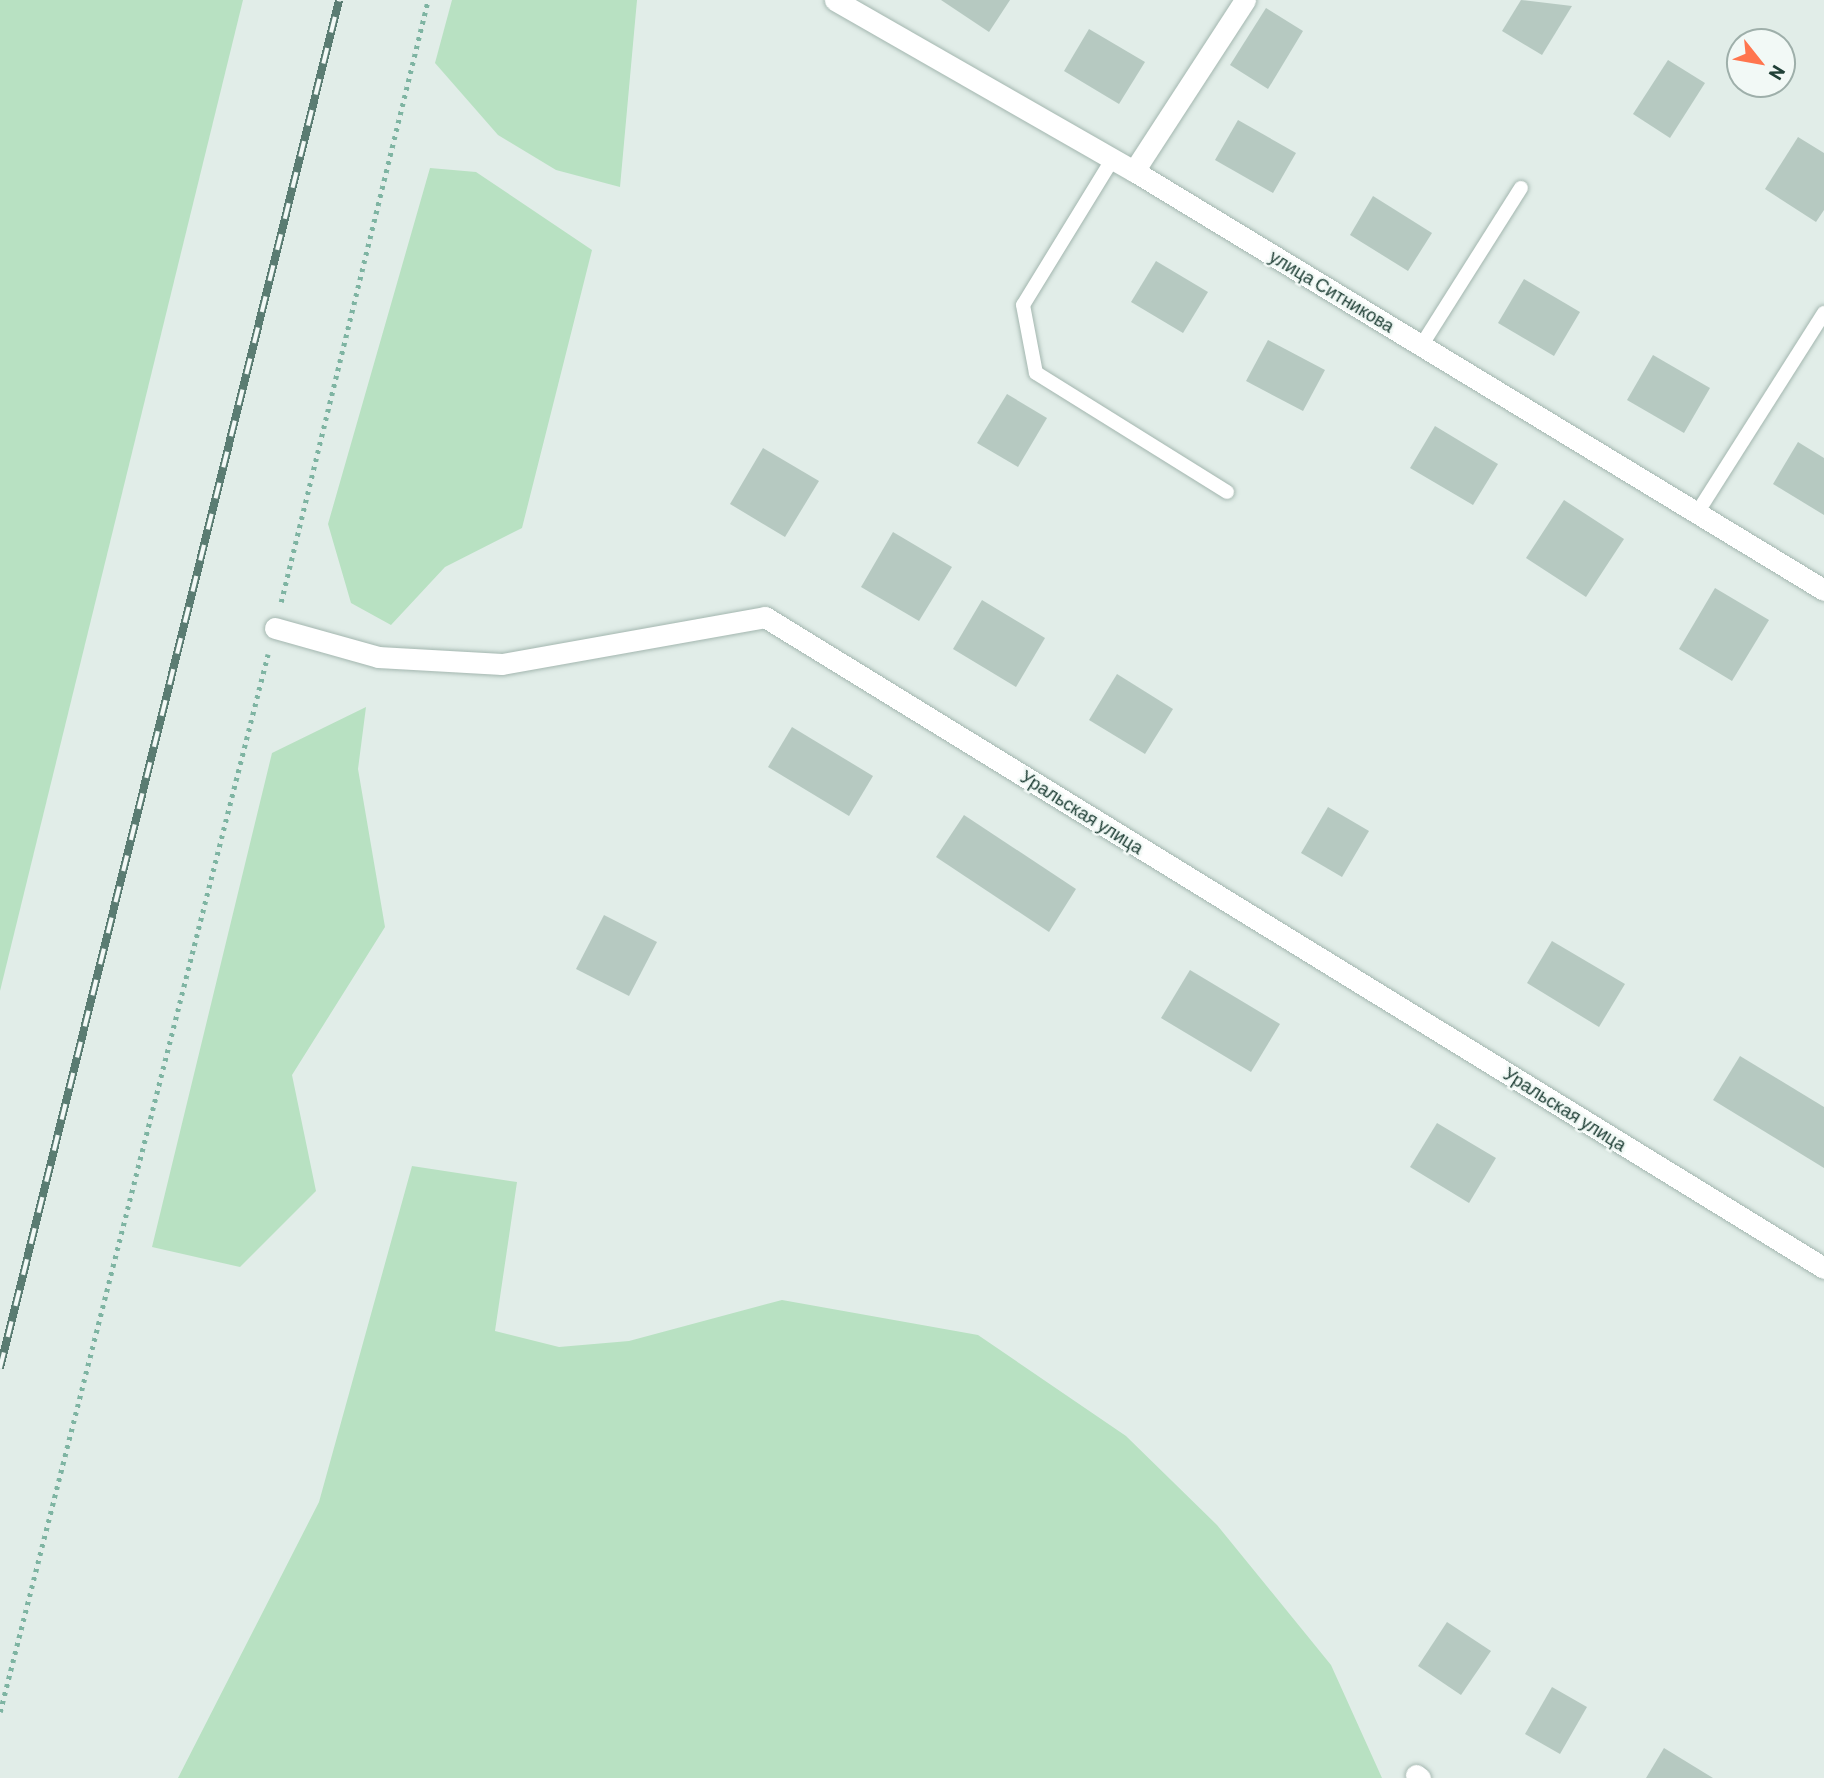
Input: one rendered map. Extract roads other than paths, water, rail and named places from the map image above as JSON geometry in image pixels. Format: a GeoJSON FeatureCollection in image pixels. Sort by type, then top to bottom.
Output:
{"type":"FeatureCollection","features":[{"type":"Feature","properties":{"kind":"street","name":"улица Ситникова"},"geometry":{"type":"LineString","coordinates":[[835,0],[859,6],[1824,590]]}},
{"type":"Feature","properties":{"kind":"street"},"geometry":{"type":"LineString","coordinates":[[1133,172],[1245,0]]}},
{"type":"Feature","properties":{"kind":"street","name":"Уральская улица"},"geometry":{"type":"LineString","coordinates":[[275,628],[378,657],[502,664],[765,617],[1824,1268]]}},
{"type":"Feature","properties":{"kind":"lane"},"geometry":{"type":"LineString","coordinates":[[1112,160],[1023,304],[1036,373],[1227,492]]}},
{"type":"Feature","properties":{"kind":"lane"},"geometry":{"type":"LineString","coordinates":[[1421,346],[1521,188]]}},
{"type":"Feature","properties":{"kind":"lane"},"geometry":{"type":"LineString","coordinates":[[1697,513],[1824,313]]}},
{"type":"Feature","properties":{"kind":"railway"},"geometry":{"type":"LineString","coordinates":[[0,1368],[339,0]]}}]}
